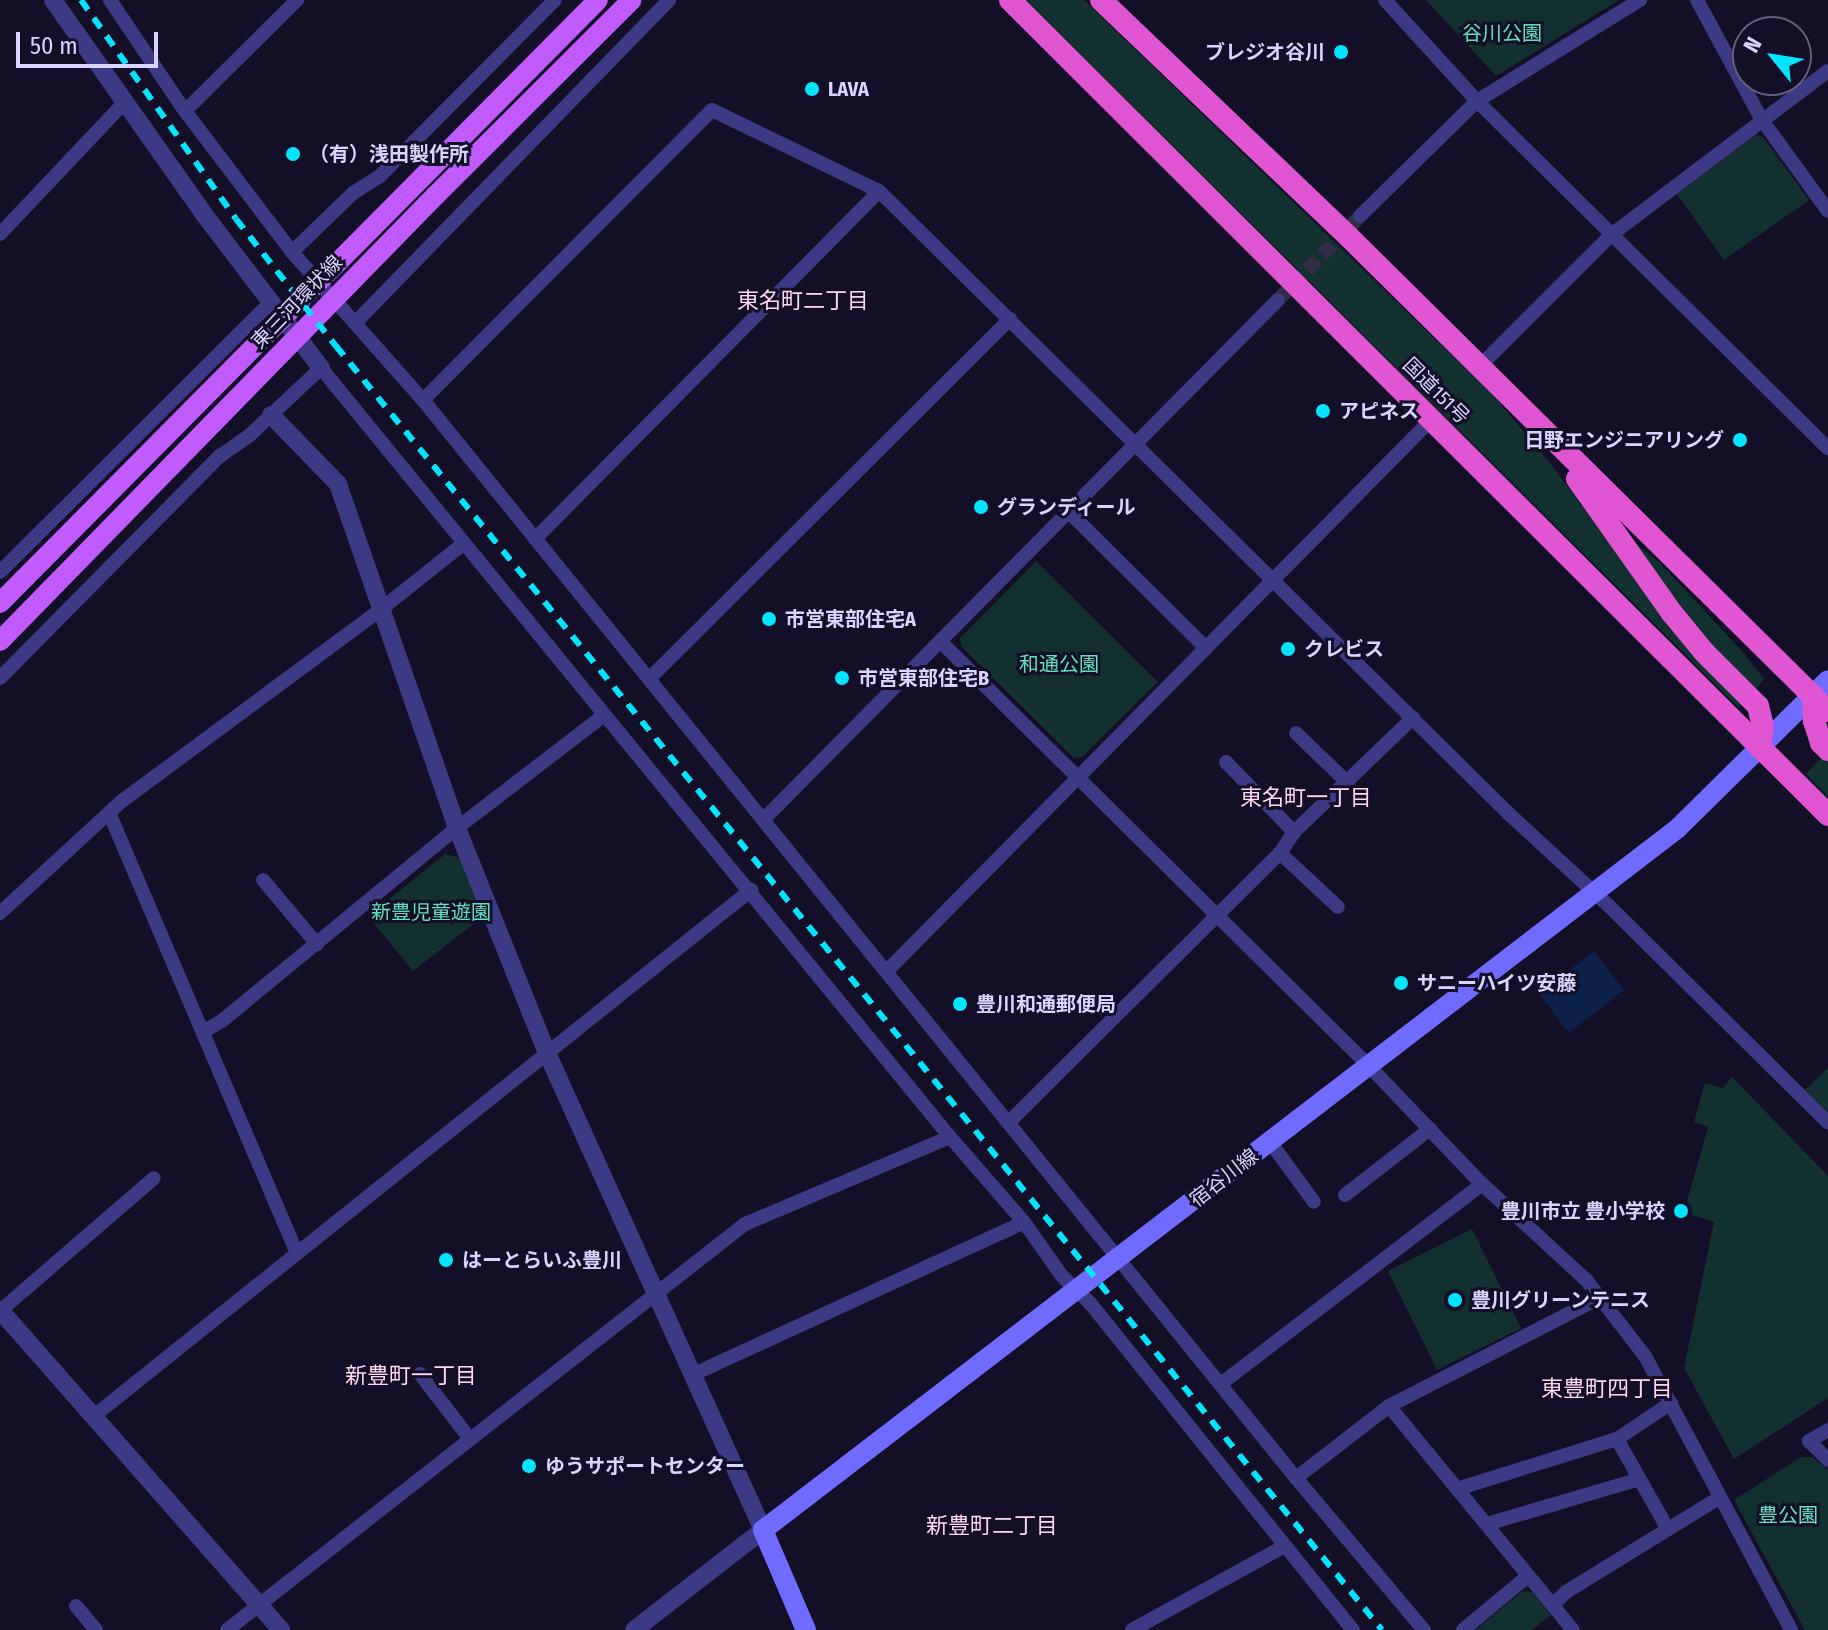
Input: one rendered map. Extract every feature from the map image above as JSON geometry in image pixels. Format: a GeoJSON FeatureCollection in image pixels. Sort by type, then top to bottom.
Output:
{"type":"FeatureCollection","features":[{"type":"Feature","properties":{"kind":"highway","name":"国道151号"},"geometry":{"type":"LineString","coordinates":[[1010,0],[1828,815]]}},
{"type":"Feature","properties":{"kind":"highway"},"geometry":{"type":"LineString","coordinates":[[1101,0],[1823,695],[1814,721],[1821,743],[1828,750]]}},
{"type":"Feature","properties":{"kind":"highway"},"geometry":{"type":"LineString","coordinates":[[1517,402],[1593,498],[1672,613],[1704,652],[1758,706],[1763,726],[1760,748]]}},
{"type":"Feature","properties":{"kind":"main road","name":"東三河環状線"},"geometry":{"type":"LineString","coordinates":[[0,641],[178,459],[598,0]]}},
{"type":"Feature","properties":{"kind":"main road","name":"東三河環状線"},"geometry":{"type":"LineString","coordinates":[[0,603],[161,441],[632,0]]}},
{"type":"Feature","properties":{"kind":"main road","name":"宿谷川線"},"geometry":{"type":"LineString","coordinates":[[763,1530],[1677,829],[1760,748],[1823,695]]}},
{"type":"Feature","properties":{"kind":"main road"},"geometry":{"type":"LineString","coordinates":[[763,1530],[806,1630]]}},
{"type":"Feature","properties":{"kind":"street"},"geometry":{"type":"LineString","coordinates":[[53,0],[203,213],[321,368],[950,1137],[1024,1222],[1062,1276],[1077,1290],[1353,1630]]}},
{"type":"Feature","properties":{"kind":"street"},"geometry":{"type":"LineString","coordinates":[[110,0],[185,111],[292,252],[357,321],[423,400],[1010,1121],[1296,1478],[1424,1630]]}},
{"type":"Feature","properties":{"kind":"street"},"geometry":{"type":"LineString","coordinates":[[185,111],[297,0]]}},
{"type":"Feature","properties":{"kind":"street"},"geometry":{"type":"LineString","coordinates":[[357,321],[669,0]]}},
{"type":"Feature","properties":{"kind":"street"},"geometry":{"type":"LineString","coordinates":[[1385,0],[1477,101],[1828,448]]}},
{"type":"Feature","properties":{"kind":"street"},"geometry":{"type":"LineString","coordinates":[[1360,216],[1477,101],[1640,0]]}},
{"type":"Feature","properties":{"kind":"street"},"geometry":{"type":"LineString","coordinates":[[1697,0],[1762,120],[1828,211]]}},
{"type":"Feature","properties":{"kind":"street"},"geometry":{"type":"LineString","coordinates":[[292,252],[353,193],[380,176],[544,3]]}},
{"type":"Feature","properties":{"kind":"street"},"geometry":{"type":"LineString","coordinates":[[1480,366],[1611,235],[1828,71]]}},
{"type":"Feature","properties":{"kind":"street"},"geometry":{"type":"LineString","coordinates":[[0,234],[124,103]]}},
{"type":"Feature","properties":{"kind":"street"},"geometry":{"type":"LineString","coordinates":[[423,400],[712,110],[879,191],[1828,1123]]}},
{"type":"Feature","properties":{"kind":"street"},"geometry":{"type":"LineString","coordinates":[[535,539],[879,191]]}},
{"type":"Feature","properties":{"kind":"street"},"geometry":{"type":"LineString","coordinates":[[764,819],[1278,300]]}},
{"type":"Feature","properties":{"kind":"street"},"geometry":{"type":"LineString","coordinates":[[0,572],[272,301]]}},
{"type":"Feature","properties":{"kind":"street"},"geometry":{"type":"LineString","coordinates":[[649,679],[1010,319]]}},
{"type":"Feature","properties":{"kind":"street"},"geometry":{"type":"LineString","coordinates":[[0,678],[220,456],[271,415],[321,368]]}},
{"type":"Feature","properties":{"kind":"street"},"geometry":{"type":"LineString","coordinates":[[271,415],[338,484],[457,828],[547,1053],[763,1530],[634,1630]]}},
{"type":"Feature","properties":{"kind":"street"},"geometry":{"type":"LineString","coordinates":[[887,971],[1431,420]]}},
{"type":"Feature","properties":{"kind":"street"},"geometry":{"type":"LineString","coordinates":[[1070,513],[1206,648]]}},
{"type":"Feature","properties":{"kind":"street"},"geometry":{"type":"LineString","coordinates":[[0,913],[122,801],[380,610],[463,544]]}},
{"type":"Feature","properties":{"kind":"street"},"geometry":{"type":"LineString","coordinates":[[941,642],[1370,1067],[1482,1184],[1601,1297],[1645,1356],[1791,1630]]}},
{"type":"Feature","properties":{"kind":"street"},"geometry":{"type":"LineString","coordinates":[[203,1032],[223,1020],[457,828],[604,715]]}},
{"type":"Feature","properties":{"kind":"street"},"geometry":{"type":"LineString","coordinates":[[1010,1121],[1280,853],[1294,832],[1413,718]]}},
{"type":"Feature","properties":{"kind":"street"},"geometry":{"type":"LineString","coordinates":[[1296,733],[1348,783]]}},
{"type":"Feature","properties":{"kind":"street"},"geometry":{"type":"LineString","coordinates":[[1226,762],[1294,832]]}},
{"type":"Feature","properties":{"kind":"street"},"geometry":{"type":"LineString","coordinates":[[110,815],[297,1253]]}},
{"type":"Feature","properties":{"kind":"street"},"geometry":{"type":"LineString","coordinates":[[1280,853],[1338,907]]}},
{"type":"Feature","properties":{"kind":"street"},"geometry":{"type":"LineString","coordinates":[[263,880],[317,944]]}},
{"type":"Feature","properties":{"kind":"street"},"geometry":{"type":"LineString","coordinates":[[94,1416],[751,890]]}},
{"type":"Feature","properties":{"kind":"street"},"geometry":{"type":"LineString","coordinates":[[1345,1195],[1430,1129]]}},
{"type":"Feature","properties":{"kind":"street"},"geometry":{"type":"LineString","coordinates":[[227,1630],[745,1224],[950,1137]]}},
{"type":"Feature","properties":{"kind":"street"},"geometry":{"type":"LineString","coordinates":[[1270,1142],[1314,1202]]}},
{"type":"Feature","properties":{"kind":"street"},"geometry":{"type":"LineString","coordinates":[[154,1178],[0,1311],[281,1630]]}},
{"type":"Feature","properties":{"kind":"street"},"geometry":{"type":"LineString","coordinates":[[1222,1383],[1482,1184]]}},
{"type":"Feature","properties":{"kind":"street"},"geometry":{"type":"LineString","coordinates":[[694,1374],[1024,1222]]}},
{"type":"Feature","properties":{"kind":"street"},"geometry":{"type":"LineString","coordinates":[[1296,1478],[1389,1406],[1601,1297]]}},
{"type":"Feature","properties":{"kind":"street"},"geometry":{"type":"LineString","coordinates":[[420,1374],[470,1439]]}},
{"type":"Feature","properties":{"kind":"street"},"geometry":{"type":"LineString","coordinates":[[1457,1489],[1617,1439],[1671,1403]]}},
{"type":"Feature","properties":{"kind":"street"},"geometry":{"type":"LineString","coordinates":[[1389,1406],[1573,1630]]}},
{"type":"Feature","properties":{"kind":"street"},"geometry":{"type":"LineString","coordinates":[[1828,1430],[1809,1441],[1828,1460]]}},
{"type":"Feature","properties":{"kind":"street"},"geometry":{"type":"LineString","coordinates":[[1617,1439],[1668,1529]]}},
{"type":"Feature","properties":{"kind":"street"},"geometry":{"type":"LineString","coordinates":[[1487,1524],[1640,1479]]}},
{"type":"Feature","properties":{"kind":"street"},"geometry":{"type":"LineString","coordinates":[[1553,1605],[1566,1592],[1719,1498]]}},
{"type":"Feature","properties":{"kind":"street"},"geometry":{"type":"LineString","coordinates":[[1132,1630],[1283,1547]]}},
{"type":"Feature","properties":{"kind":"street"},"geometry":{"type":"LineString","coordinates":[[1463,1630],[1528,1576]]}},
{"type":"Feature","properties":{"kind":"street"},"geometry":{"type":"LineString","coordinates":[[76,1606],[96,1630]]}},
{"type":"Feature","properties":{"kind":"green space"},"geometry":{"type":"Polygon","coordinates":[[[1026,0],[1084,0],[1493,395],[1550,463],[1680,638],[1743,703],[1739,708],[1026,0]]]}},
{"type":"Feature","properties":{"kind":"green space","name":"谷川公園"},"geometry":{"type":"Polygon","coordinates":[[[1426,0],[1619,0],[1496,76],[1426,0]]]}},
{"type":"Feature","properties":{"kind":"green space"},"geometry":{"type":"Polygon","coordinates":[[[1755,135],[1763,137],[1809,200],[1724,260],[1677,194],[1755,135]]]}},
{"type":"Feature","properties":{"kind":"green space"},"geometry":{"type":"Polygon","coordinates":[[[1632,540],[1659,562],[1741,650],[1764,679],[1754,692],[1701,640],[1632,540]]]}},
{"type":"Feature","properties":{"kind":"green space","name":"和通公園"},"geometry":{"type":"Polygon","coordinates":[[[1036,561],[1158,682],[1082,757],[1074,758],[961,646],[960,638],[1036,561]]]}},
{"type":"Feature","properties":{"kind":"green space"},"geometry":{"type":"Polygon","coordinates":[[[1825,754],[1828,757],[1828,797],[1806,774],[1825,754]]]}},
{"type":"Feature","properties":{"kind":"green space","name":"新豊児童遊園"},"geometry":{"type":"Polygon","coordinates":[[[445,854],[461,858],[484,916],[413,971],[368,916],[445,854]]]}},
{"type":"Feature","properties":{"kind":"green space"},"geometry":{"type":"Polygon","coordinates":[[[1828,1068],[1828,1112],[1805,1090],[1828,1068]]]}},
{"type":"Feature","properties":{"kind":"green space"},"geometry":{"type":"Polygon","coordinates":[[[1732,1077],[1828,1176],[1828,1398],[1734,1459],[1684,1368],[1714,1222],[1684,1212],[1708,1127],[1694,1122],[1705,1083],[1723,1088],[1732,1077]]]}},
{"type":"Feature","properties":{"kind":"green space","name":"豊川グリーンテニス"},"geometry":{"type":"Polygon","coordinates":[[[1472,1229],[1521,1328],[1437,1370],[1388,1271],[1472,1229]]]}},
{"type":"Feature","properties":{"kind":"green space","name":"豊公園"},"geometry":{"type":"Polygon","coordinates":[[[1801,1457],[1812,1457],[1828,1470],[1828,1630],[1805,1630],[1734,1500],[1801,1457]]]}},
{"type":"Feature","properties":{"kind":"green space"},"geometry":{"type":"Polygon","coordinates":[[[1523,1591],[1532,1592],[1551,1615],[1531,1630],[1475,1630],[1523,1591]]]}},
{"type":"Feature","properties":{"kind":"water"},"geometry":{"type":"Polygon","coordinates":[[[1594,951],[1624,990],[1569,1033],[1539,994],[1594,951]]]}},
{"type":"Feature","properties":{"kind":"tunnel"},"geometry":{"type":"LineString","coordinates":[[1278,300],[1360,216]]}},
{"type":"Feature","properties":{"kind":"railway"},"geometry":{"type":"LineString","coordinates":[[81,0],[236,219],[336,346],[1382,1630]]}},
{"type":"Feature","properties":{"kind":"place","name":"ブレジオ谷川"},"geometry":{"type":"Point","coordinates":[1341,52]}},
{"type":"Feature","properties":{"kind":"place","name":"LAVA"},"geometry":{"type":"Point","coordinates":[812,89]}},
{"type":"Feature","properties":{"kind":"place","name":"（有）浅田製作所"},"geometry":{"type":"Point","coordinates":[293,154]}},
{"type":"Feature","properties":{"kind":"place","name":"アピネス"},"geometry":{"type":"Point","coordinates":[1323,411]}},
{"type":"Feature","properties":{"kind":"place","name":"日野エンジニアリング"},"geometry":{"type":"Point","coordinates":[1740,440]}},
{"type":"Feature","properties":{"kind":"place","name":"グランディール"},"geometry":{"type":"Point","coordinates":[981,507]}},
{"type":"Feature","properties":{"kind":"place","name":"市営東部住宅A"},"geometry":{"type":"Point","coordinates":[769,619]}},
{"type":"Feature","properties":{"kind":"place","name":"クレビス"},"geometry":{"type":"Point","coordinates":[1288,649]}},
{"type":"Feature","properties":{"kind":"place","name":"市営東部住宅B"},"geometry":{"type":"Point","coordinates":[842,678]}},
{"type":"Feature","properties":{"kind":"place","name":"サニーハイツ安藤"},"geometry":{"type":"Point","coordinates":[1401,983]}},
{"type":"Feature","properties":{"kind":"place","name":"豊川和通郵便局"},"geometry":{"type":"Point","coordinates":[960,1004]}},
{"type":"Feature","properties":{"kind":"place","name":"豊川市立 豊小学校"},"geometry":{"type":"Point","coordinates":[1681,1211]}},
{"type":"Feature","properties":{"kind":"place","name":"はーとらいふ豊川"},"geometry":{"type":"Point","coordinates":[446,1260]}},
{"type":"Feature","properties":{"kind":"place","name":"豊川グリーンテニス"},"geometry":{"type":"Point","coordinates":[1455,1300]}},
{"type":"Feature","properties":{"kind":"place","name":"ゆうサポートセンター"},"geometry":{"type":"Point","coordinates":[529,1466]}},
{"type":"Feature","properties":{"kind":"district","name":"東名町二丁目"},"geometry":{"type":"Point","coordinates":[803,301]}},
{"type":"Feature","properties":{"kind":"district","name":"東名町一丁目"},"geometry":{"type":"Point","coordinates":[1306,798]}},
{"type":"Feature","properties":{"kind":"district","name":"新豊町一丁目"},"geometry":{"type":"Point","coordinates":[411,1376]}},
{"type":"Feature","properties":{"kind":"district","name":"東豊町四丁目"},"geometry":{"type":"Point","coordinates":[1607,1389]}},
{"type":"Feature","properties":{"kind":"district","name":"新豊町二丁目"},"geometry":{"type":"Point","coordinates":[992,1526]}}]}
